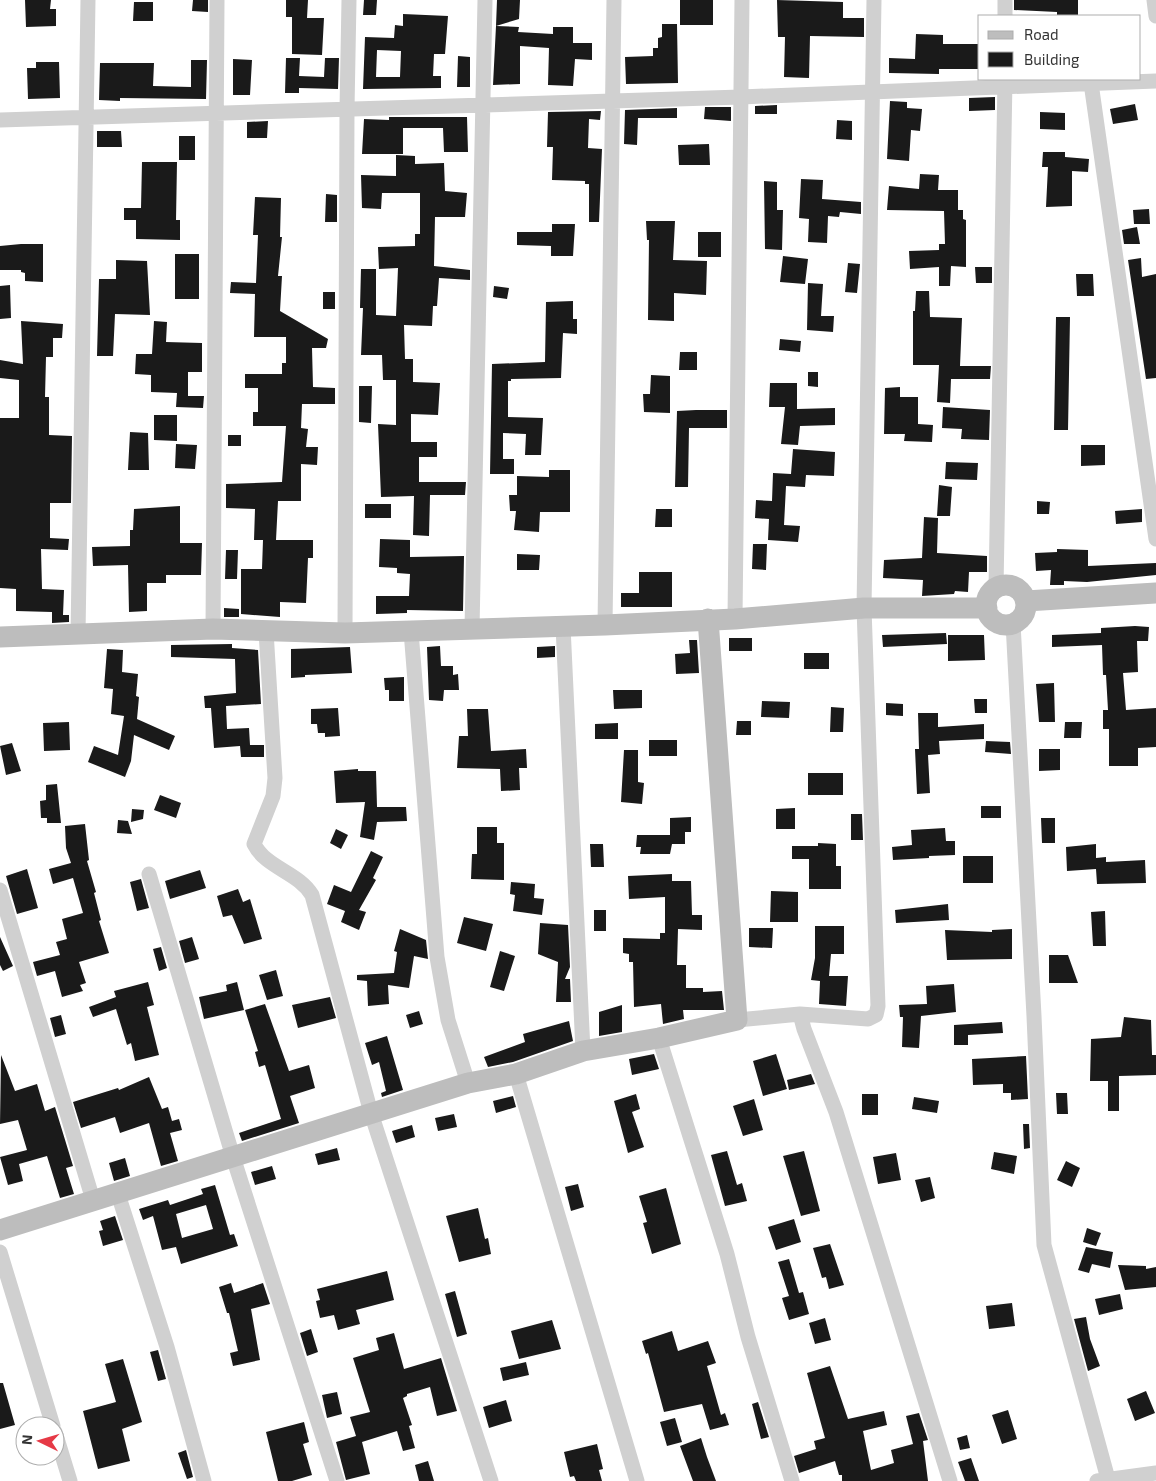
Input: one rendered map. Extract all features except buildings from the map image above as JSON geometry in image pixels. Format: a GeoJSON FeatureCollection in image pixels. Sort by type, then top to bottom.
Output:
{"type":"FeatureCollection","features":[{"type":"Feature","properties":{"kind":"main road"},"geometry":{"type":"LineString","coordinates":[[1011,585],[1023,594],[1026,601],[1023,615],[1013,624],[999,623],[989,614],[987,608],[990,593],[996,588],[1011,585]]}},
{"type":"Feature","properties":{"kind":"main road"},"geometry":{"type":"LineString","coordinates":[[1026,601],[1156,593]]}},
{"type":"Feature","properties":{"kind":"main road"},"geometry":{"type":"LineString","coordinates":[[0,637],[214,629],[344,633],[735,619],[864,608],[987,608]]}},
{"type":"Feature","properties":{"kind":"main road"},"geometry":{"type":"LineString","coordinates":[[0,1230],[468,1083],[516,1074],[583,1051],[659,1038],[737,1020],[708,619]]}},
{"type":"Feature","properties":{"kind":"street"},"geometry":{"type":"LineString","coordinates":[[78,635],[88,0]]}},
{"type":"Feature","properties":{"kind":"street"},"geometry":{"type":"LineString","coordinates":[[214,629],[217,0]]}},
{"type":"Feature","properties":{"kind":"street"},"geometry":{"type":"LineString","coordinates":[[344,633],[347,109],[350,0]]}},
{"type":"Feature","properties":{"kind":"street"},"geometry":{"type":"LineString","coordinates":[[472,629],[485,0]]}},
{"type":"Feature","properties":{"kind":"street"},"geometry":{"type":"LineString","coordinates":[[605,625],[614,0]]}},
{"type":"Feature","properties":{"kind":"street"},"geometry":{"type":"LineString","coordinates":[[735,619],[742,0]]}},
{"type":"Feature","properties":{"kind":"street"},"geometry":{"type":"LineString","coordinates":[[737,1020],[800,1014],[868,1018],[876,1015],[878,1006],[864,608],[874,0]]}},
{"type":"Feature","properties":{"kind":"street"},"geometry":{"type":"LineString","coordinates":[[1005,0],[1005,15]]}},
{"type":"Feature","properties":{"kind":"street"},"geometry":{"type":"LineString","coordinates":[[1154,0],[1156,16]]}},
{"type":"Feature","properties":{"kind":"street"},"geometry":{"type":"LineString","coordinates":[[0,120],[741,97],[873,92],[1005,83],[1156,81]]}},
{"type":"Feature","properties":{"kind":"street"},"geometry":{"type":"LineString","coordinates":[[996,588],[1005,83]]}},
{"type":"Feature","properties":{"kind":"street"},"geometry":{"type":"LineString","coordinates":[[1091,83],[1156,539]]}},
{"type":"Feature","properties":{"kind":"street"},"geometry":{"type":"LineString","coordinates":[[1013,624],[1044,1245],[1102,1480],[1156,1473]]}},
{"type":"Feature","properties":{"kind":"street"},"geometry":{"type":"LineString","coordinates":[[563,626],[583,1051]]}},
{"type":"Feature","properties":{"kind":"street"},"geometry":{"type":"LineString","coordinates":[[266,631],[275,778],[273,796],[254,844],[259,854],[306,885],[312,895],[371,1113],[491,1481]]}},
{"type":"Feature","properties":{"kind":"street"},"geometry":{"type":"LineString","coordinates":[[412,631],[437,957],[448,1020],[468,1083]]}},
{"type":"Feature","properties":{"kind":"street"},"geometry":{"type":"LineString","coordinates":[[149,874],[233,1157],[337,1481]]}},
{"type":"Feature","properties":{"kind":"street"},"geometry":{"type":"LineString","coordinates":[[0,890],[92,1200]]}},
{"type":"Feature","properties":{"kind":"street"},"geometry":{"type":"LineString","coordinates":[[800,1014],[836,1112],[950,1481]]}},
{"type":"Feature","properties":{"kind":"street"},"geometry":{"type":"LineString","coordinates":[[659,1038],[727,1254],[748,1337],[792,1481]]}},
{"type":"Feature","properties":{"kind":"street"},"geometry":{"type":"LineString","coordinates":[[516,1074],[637,1481]]}},
{"type":"Feature","properties":{"kind":"street"},"geometry":{"type":"LineString","coordinates":[[118,1194],[166,1347],[204,1481]]}},
{"type":"Feature","properties":{"kind":"street"},"geometry":{"type":"LineString","coordinates":[[0,1252],[50,1416]]}},
{"type":"Feature","properties":{"kind":"street"},"geometry":{"type":"LineString","coordinates":[[65,1465],[70,1481]]}}]}
